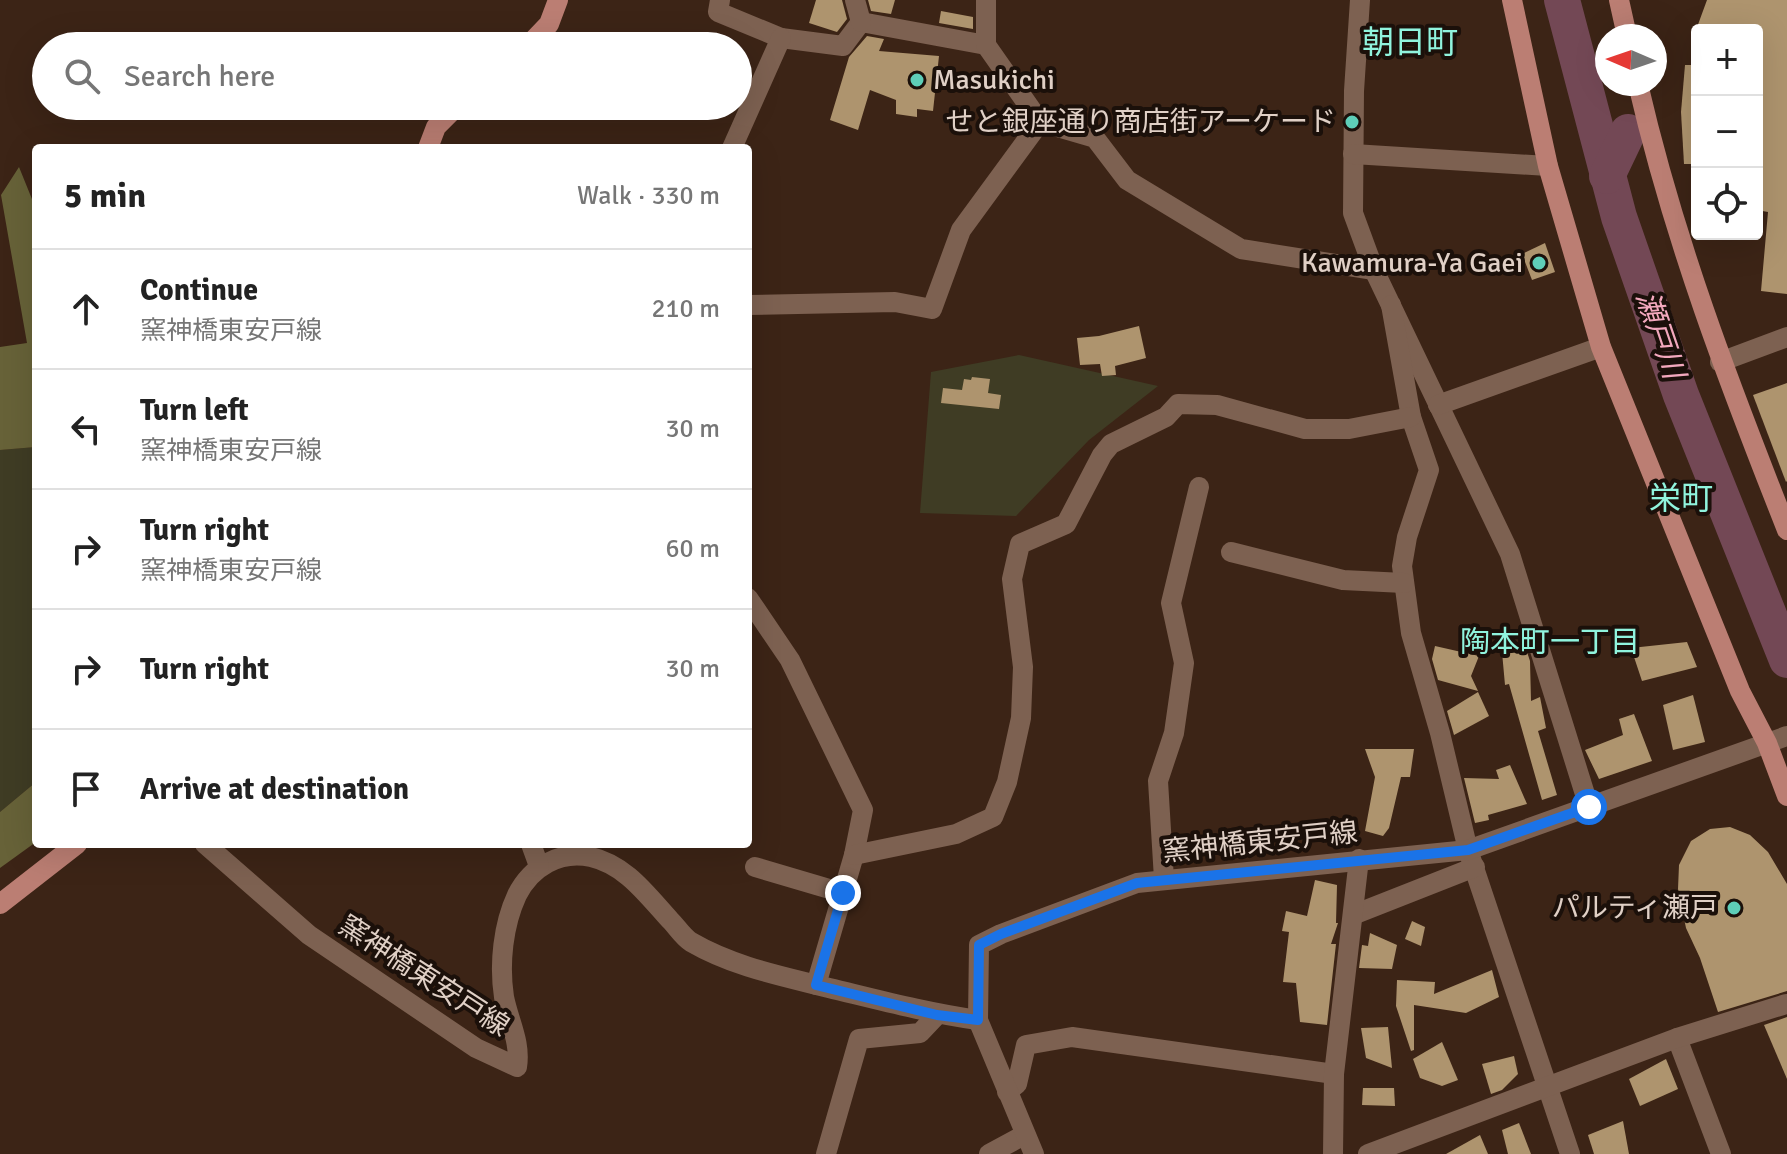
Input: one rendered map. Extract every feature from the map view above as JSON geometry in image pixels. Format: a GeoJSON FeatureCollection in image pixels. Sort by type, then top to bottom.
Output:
{"type":"FeatureCollection","features":[{"type":"Feature","properties":{"kind":"main road"},"geometry":{"type":"LineString","coordinates":[[541,32],[549,24],[558,0]]}},
{"type":"Feature","properties":{"kind":"main road"},"geometry":{"type":"LineString","coordinates":[[1512,0],[1548,166],[1601,347],[1740,691],[1779,739],[1787,796]]}},
{"type":"Feature","properties":{"kind":"main road"},"geometry":{"type":"LineString","coordinates":[[1619,0],[1624,24]]}},
{"type":"Feature","properties":{"kind":"main road"},"geometry":{"type":"LineString","coordinates":[[1641,96],[1656,163],[1720,362],[1787,530]]}},
{"type":"Feature","properties":{"kind":"main road"},"geometry":{"type":"LineString","coordinates":[[430,144],[436,127],[443,120]]}},
{"type":"Feature","properties":{"kind":"main road"},"geometry":{"type":"LineString","coordinates":[[0,904],[72,848]]}},
{"type":"Feature","properties":{"kind":"street"},"geometry":{"type":"LineString","coordinates":[[720,0],[718,12],[781,38],[843,46],[861,22]]}},
{"type":"Feature","properties":{"kind":"street"},"geometry":{"type":"LineString","coordinates":[[855,0],[861,22]]}},
{"type":"Feature","properties":{"kind":"street"},"geometry":{"type":"LineString","coordinates":[[986,0],[986,45],[1040,122],[1095,138],[1127,180],[1241,249],[1374,270]]}},
{"type":"Feature","properties":{"kind":"street"},"geometry":{"type":"LineString","coordinates":[[1360,0],[1354,91],[1353,213],[1374,270],[1510,554],[1589,807]]}},
{"type":"Feature","properties":{"kind":"street"},"geometry":{"type":"LineString","coordinates":[[861,22],[986,45]]}},
{"type":"Feature","properties":{"kind":"street"},"geometry":{"type":"LineString","coordinates":[[752,103],[781,38]]}},
{"type":"Feature","properties":{"kind":"street"},"geometry":{"type":"LineString","coordinates":[[734,144],[744,120]]}},
{"type":"Feature","properties":{"kind":"street"},"geometry":{"type":"LineString","coordinates":[[752,305],[895,302],[932,309],[961,230],[1040,122]]}},
{"type":"Feature","properties":{"kind":"street"},"geometry":{"type":"LineString","coordinates":[[1353,154],[1548,166]]}},
{"type":"Feature","properties":{"kind":"street"},"geometry":{"type":"LineString","coordinates":[[1391,305],[1411,417],[1429,470],[1407,537],[1402,566],[1411,633],[1472,858],[1570,1154]]}},
{"type":"Feature","properties":{"kind":"street"},"geometry":{"type":"LineString","coordinates":[[1720,362],[1787,337]]}},
{"type":"Feature","properties":{"kind":"street"},"geometry":{"type":"LineString","coordinates":[[1438,405],[1601,347]]}},
{"type":"Feature","properties":{"kind":"street"},"geometry":{"type":"LineString","coordinates":[[854,855],[956,834],[993,817],[1007,782],[1021,718],[1023,667],[1012,579],[1020,544],[1066,524],[1102,455],[1111,444],[1166,417],[1178,404],[1217,405],[1305,429],[1349,429],[1411,417]]}},
{"type":"Feature","properties":{"kind":"street"},"geometry":{"type":"LineString","coordinates":[[1164,879],[1158,781],[1174,733],[1184,663],[1171,603],[1199,487]]}},
{"type":"Feature","properties":{"kind":"street"},"geometry":{"type":"LineString","coordinates":[[1231,552],[1343,580],[1404,583]]}},
{"type":"Feature","properties":{"kind":"street"},"geometry":{"type":"LineString","coordinates":[[752,604],[790,660],[863,810],[854,855],[816,985]]}},
{"type":"Feature","properties":{"kind":"street","name":"窯神橋東安戸線"},"geometry":{"type":"LineString","coordinates":[[978,1020],[979,945],[1137,883],[1359,859],[1472,858],[1589,807],[1779,739]]}},
{"type":"Feature","properties":{"kind":"street","name":"窯神橋東安戸線"},"geometry":{"type":"LineString","coordinates":[[210,848],[309,935],[476,1048],[517,1067],[520,1051],[504,996],[503,947],[517,894],[539,866]]}},
{"type":"Feature","properties":{"kind":"street"},"geometry":{"type":"LineString","coordinates":[[532,848],[539,866],[574,854],[605,862],[636,881],[689,940],[746,967],[937,1015],[978,1020],[1034,1154]]}},
{"type":"Feature","properties":{"kind":"street"},"geometry":{"type":"LineString","coordinates":[[1353,915],[1472,858]]}},
{"type":"Feature","properties":{"kind":"street"},"geometry":{"type":"LineString","coordinates":[[1333,1154],[1334,1074],[1359,859]]}},
{"type":"Feature","properties":{"kind":"street"},"geometry":{"type":"LineString","coordinates":[[755,867],[843,893]]}},
{"type":"Feature","properties":{"kind":"street"},"geometry":{"type":"LineString","coordinates":[[1368,1154],[1677,1038],[1786,1004]]}},
{"type":"Feature","properties":{"kind":"street"},"geometry":{"type":"LineString","coordinates":[[826,1154],[859,1039],[920,1033],[937,1015]]}},
{"type":"Feature","properties":{"kind":"street"},"geometry":{"type":"LineString","coordinates":[[1007,1092],[1017,1084],[1026,1045],[1072,1037],[1334,1074]]}},
{"type":"Feature","properties":{"kind":"street"},"geometry":{"type":"LineString","coordinates":[[1677,1038],[1721,1154]]}},
{"type":"Feature","properties":{"kind":"street"},"geometry":{"type":"LineString","coordinates":[[989,1154],[1024,1135]]}},
{"type":"Feature","properties":{"kind":"shaded area"},"geometry":{"type":"Polygon","coordinates":[[[19,167],[32,199],[32,447],[0,450],[0,347],[27,343],[1,195],[19,167]]]}},
{"type":"Feature","properties":{"kind":"shaded area"},"geometry":{"type":"Polygon","coordinates":[[[1019,355],[1158,386],[1089,440],[1016,516],[920,513],[931,372],[1019,355]]]}},
{"type":"Feature","properties":{"kind":"shaded area"},"geometry":{"type":"Polygon","coordinates":[[[32,447],[32,785],[0,812],[0,450],[32,447]]]}},
{"type":"Feature","properties":{"kind":"shaded area"},"geometry":{"type":"Polygon","coordinates":[[[32,785],[32,845],[0,868],[0,812],[32,785]]]}},
{"type":"Feature","properties":{"kind":"building"},"geometry":{"type":"Polygon","coordinates":[[[816,0],[842,0],[847,19],[837,32],[809,23],[816,0]]]}},
{"type":"Feature","properties":{"kind":"building"},"geometry":{"type":"Polygon","coordinates":[[[868,0],[895,0],[891,14],[871,11],[868,0]]]}},
{"type":"Feature","properties":{"kind":"building"},"geometry":{"type":"Polygon","coordinates":[[[1707,0],[1787,0],[1787,294],[1761,291],[1768,212],[1763,211],[1763,24],[1698,24],[1707,0]]]}},
{"type":"Feature","properties":{"kind":"building"},"geometry":{"type":"Polygon","coordinates":[[[941,11],[973,17],[973,29],[939,23],[941,11]]]}},
{"type":"Feature","properties":{"kind":"building"},"geometry":{"type":"Polygon","coordinates":[[[867,36],[884,39],[879,51],[939,56],[933,111],[917,109],[917,117],[896,114],[896,100],[870,90],[858,130],[830,120],[849,57],[867,36]]]}},
{"type":"Feature","properties":{"kind":"building"},"geometry":{"type":"Polygon","coordinates":[[[1685,65],[1691,65],[1691,164],[1684,164],[1681,112],[1685,65]]]}},
{"type":"Feature","properties":{"kind":"building","name":"Kawamura-Ya Gaei"},"geometry":{"type":"Polygon","coordinates":[[[1545,243],[1555,272],[1532,280],[1522,254],[1545,243]]]}},
{"type":"Feature","properties":{"kind":"building"},"geometry":{"type":"Polygon","coordinates":[[[1139,326],[1146,358],[1115,366],[1116,375],[1102,376],[1100,364],[1080,365],[1077,338],[1139,326]]]}},
{"type":"Feature","properties":{"kind":"building"},"geometry":{"type":"Polygon","coordinates":[[[972,377],[990,379],[988,393],[1001,395],[999,409],[941,403],[943,388],[962,390],[964,379],[971,380],[972,377]]]}},
{"type":"Feature","properties":{"kind":"building"},"geometry":{"type":"Polygon","coordinates":[[[1787,383],[1787,481],[1786,482],[1753,395],[1787,383]]]}},
{"type":"Feature","properties":{"kind":"building"},"geometry":{"type":"Polygon","coordinates":[[[1687,642],[1697,667],[1642,681],[1631,648],[1687,642]]]}},
{"type":"Feature","properties":{"kind":"building"},"geometry":{"type":"Polygon","coordinates":[[[1435,646],[1479,656],[1471,676],[1478,691],[1438,680],[1432,659],[1435,646]]]}},
{"type":"Feature","properties":{"kind":"building"},"geometry":{"type":"Polygon","coordinates":[[[1526,649],[1530,661],[1531,701],[1540,697],[1546,728],[1538,731],[1557,795],[1542,800],[1509,684],[1505,685],[1502,652],[1526,649]]]}},
{"type":"Feature","properties":{"kind":"building"},"geometry":{"type":"Polygon","coordinates":[[[1478,692],[1489,716],[1454,735],[1447,711],[1478,692]]]}},
{"type":"Feature","properties":{"kind":"building"},"geometry":{"type":"Polygon","coordinates":[[[1693,695],[1705,742],[1673,750],[1663,705],[1693,695]]]}},
{"type":"Feature","properties":{"kind":"building"},"geometry":{"type":"Polygon","coordinates":[[[1634,714],[1652,761],[1599,779],[1585,750],[1623,735],[1619,719],[1634,714]]]}},
{"type":"Feature","properties":{"kind":"building"},"geometry":{"type":"Polygon","coordinates":[[[1365,749],[1414,749],[1410,777],[1401,777],[1389,828],[1383,836],[1365,831],[1375,777],[1365,749]]]}},
{"type":"Feature","properties":{"kind":"building"},"geometry":{"type":"Polygon","coordinates":[[[1510,765],[1527,804],[1488,815],[1489,820],[1475,823],[1464,778],[1499,779],[1496,770],[1510,765]]]}},
{"type":"Feature","properties":{"kind":"building","name":"パルティ瀬戸"},"geometry":{"type":"Polygon","coordinates":[[[1730,827],[1750,835],[1768,852],[1787,884],[1787,991],[1718,1012],[1700,958],[1686,928],[1678,889],[1679,865],[1691,841],[1710,829],[1730,827]]]}},
{"type":"Feature","properties":{"kind":"building"},"geometry":{"type":"Polygon","coordinates":[[[1315,880],[1337,885],[1338,923],[1331,944],[1336,944],[1327,1025],[1300,1022],[1296,983],[1283,982],[1289,932],[1282,931],[1286,911],[1307,916],[1315,880]]]}},
{"type":"Feature","properties":{"kind":"building"},"geometry":{"type":"Polygon","coordinates":[[[1412,921],[1425,927],[1421,946],[1405,939],[1412,921]]]}},
{"type":"Feature","properties":{"kind":"building"},"geometry":{"type":"Polygon","coordinates":[[[1370,933],[1397,945],[1392,969],[1359,968],[1362,945],[1368,946],[1370,933]]]}},
{"type":"Feature","properties":{"kind":"building"},"geometry":{"type":"Polygon","coordinates":[[[1492,970],[1499,997],[1466,1013],[1414,1005],[1414,1050],[1411,1051],[1396,1006],[1397,980],[1435,982],[1434,994],[1492,970]]]}},
{"type":"Feature","properties":{"kind":"building"},"geometry":{"type":"Polygon","coordinates":[[[1787,1017],[1787,1079],[1764,1025],[1787,1017]]]}},
{"type":"Feature","properties":{"kind":"building"},"geometry":{"type":"Polygon","coordinates":[[[1388,1027],[1392,1068],[1366,1058],[1361,1028],[1388,1027]]]}},
{"type":"Feature","properties":{"kind":"building"},"geometry":{"type":"Polygon","coordinates":[[[1442,1042],[1458,1080],[1442,1086],[1420,1078],[1413,1059],[1442,1042]]]}},
{"type":"Feature","properties":{"kind":"building"},"geometry":{"type":"Polygon","coordinates":[[[1514,1056],[1518,1074],[1502,1090],[1491,1094],[1482,1064],[1514,1056]]]}},
{"type":"Feature","properties":{"kind":"building"},"geometry":{"type":"Polygon","coordinates":[[[1666,1059],[1678,1089],[1640,1106],[1629,1079],[1666,1059]]]}},
{"type":"Feature","properties":{"kind":"building"},"geometry":{"type":"Polygon","coordinates":[[[1363,1088],[1394,1088],[1395,1106],[1362,1105],[1363,1088]]]}},
{"type":"Feature","properties":{"kind":"building"},"geometry":{"type":"Polygon","coordinates":[[[1623,1121],[1629,1154],[1594,1154],[1588,1135],[1623,1121]]]}},
{"type":"Feature","properties":{"kind":"building"},"geometry":{"type":"Polygon","coordinates":[[[1519,1123],[1531,1154],[1508,1154],[1502,1130],[1519,1123]]]}},
{"type":"Feature","properties":{"kind":"building"},"geometry":{"type":"Polygon","coordinates":[[[1480,1135],[1488,1154],[1446,1154],[1480,1135]]]}},
{"type":"Feature","properties":{"kind":"waterway","name":"瀬戸川"},"geometry":{"type":"LineString","coordinates":[[1562,0],[1619,217],[1681,395],[1787,660]]}},
{"type":"Feature","properties":{"kind":"waterway"},"geometry":{"type":"LineString","coordinates":[[1607,176],[1628,132]]}},
{"type":"Feature","properties":{"kind":"place","name":"Masukichi"},"geometry":{"type":"Point","coordinates":[917,80]}},
{"type":"Feature","properties":{"kind":"place","name":"せと銀座通り商店街アーケード"},"geometry":{"type":"Point","coordinates":[1352,122]}},
{"type":"Feature","properties":{"kind":"place","name":"Kawamura-Ya Gaei"},"geometry":{"type":"Point","coordinates":[1539,263]}},
{"type":"Feature","properties":{"kind":"place","name":"パルティ瀬戸"},"geometry":{"type":"Point","coordinates":[1734,908]}},
{"type":"Feature","properties":{"kind":"district","name":"朝日町"},"geometry":{"type":"Point","coordinates":[1410,42]}},
{"type":"Feature","properties":{"kind":"district","name":"栄町"},"geometry":{"type":"Point","coordinates":[1681,498]}},
{"type":"Feature","properties":{"kind":"district","name":"陶本町一丁目"},"geometry":{"type":"Point","coordinates":[1550,642]}},
{"type":"Feature","properties":{"kind":"route"},"geometry":{"type":"LineString","coordinates":[[843,893],[816,985],[937,1015],[978,1020],[979,945],[1137,883],[1468,850],[1589,807]]}}]}
